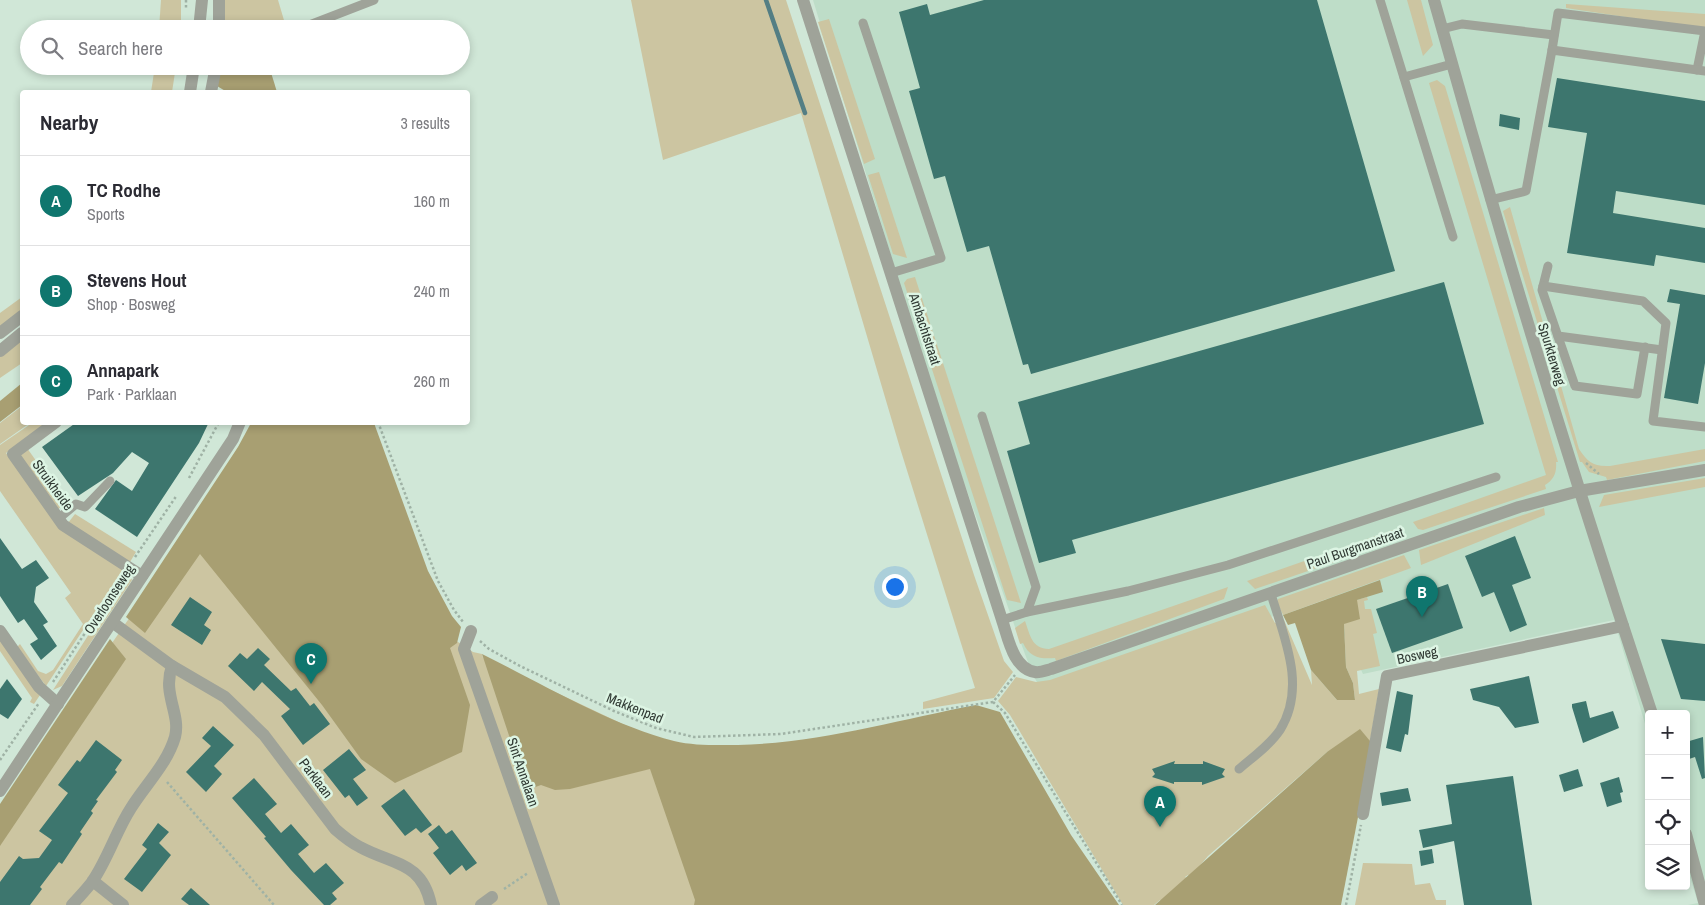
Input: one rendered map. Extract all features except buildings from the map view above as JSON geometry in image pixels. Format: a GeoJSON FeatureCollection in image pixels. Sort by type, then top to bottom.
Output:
{"type":"FeatureCollection","features":[{"type":"Feature","properties":{"kind":"street"},"geometry":{"type":"LineString","coordinates":[[200,20],[202,0]]}},
{"type":"Feature","properties":{"kind":"street"},"geometry":{"type":"LineString","coordinates":[[219,0],[219,20]]}},
{"type":"Feature","properties":{"kind":"street","name":"Ambachtstraat"},"geometry":{"type":"LineString","coordinates":[[803,0],[1002,620],[1015,657],[1022,666]]}},
{"type":"Feature","properties":{"kind":"street","name":"Spurkterweg"},"geometry":{"type":"LineString","coordinates":[[1434,0],[1490,200],[1579,492],[1651,710]]}},
{"type":"Feature","properties":{"kind":"street"},"geometry":{"type":"LineString","coordinates":[[190,90],[193,75]]}},
{"type":"Feature","properties":{"kind":"street"},"geometry":{"type":"LineString","coordinates":[[211,90],[214,75]]}},
{"type":"Feature","properties":{"kind":"street"},"geometry":{"type":"LineString","coordinates":[[0,333],[20,318]]}},
{"type":"Feature","properties":{"kind":"street"},"geometry":{"type":"LineString","coordinates":[[0,351],[20,335]]}},
{"type":"Feature","properties":{"kind":"street","name":"Struikheide"},"geometry":{"type":"LineString","coordinates":[[52,425],[12,454],[63,525],[142,576]]}},
{"type":"Feature","properties":{"kind":"street","name":"Overloonseweg"},"geometry":{"type":"LineString","coordinates":[[0,790],[232,439],[239,425]]}},
{"type":"Feature","properties":{"kind":"street","name":"Paul Burgmanstraat"},"geometry":{"type":"LineString","coordinates":[[1022,666],[1036,672],[1051,669],[1271,594],[1519,506],[1579,492],[1705,470]]}},
{"type":"Feature","properties":{"kind":"street","name":"Parklaan"},"geometry":{"type":"LineString","coordinates":[[112,622],[172,666],[225,697],[264,735],[335,828],[348,840],[362,848],[411,868],[420,878],[429,896],[431,905]]}},
{"type":"Feature","properties":{"kind":"street","name":"Bosweg"},"geometry":{"type":"LineString","coordinates":[[1363,814],[1387,676],[1622,626]]}},
{"type":"Feature","properties":{"kind":"street"},"geometry":{"type":"LineString","coordinates":[[0,631],[39,687],[58,704]]}},
{"type":"Feature","properties":{"kind":"street","name":"Sint Annalaan"},"geometry":{"type":"LineString","coordinates":[[470,631],[464,649],[554,905]]}},
{"type":"Feature","properties":{"kind":"street"},"geometry":{"type":"LineString","coordinates":[[72,905],[93,881],[130,808],[156,774],[176,735],[168,687],[168,677],[172,666]]}},
{"type":"Feature","properties":{"kind":"street"},"geometry":{"type":"LineString","coordinates":[[1689,845],[1705,905]]}},
{"type":"Feature","properties":{"kind":"street"},"geometry":{"type":"LineString","coordinates":[[93,881],[123,905]]}},
{"type":"Feature","properties":{"kind":"street"},"geometry":{"type":"LineString","coordinates":[[481,905],[492,897]]}},
{"type":"Feature","properties":{"kind":"lane"},"geometry":{"type":"LineString","coordinates":[[322,20],[374,0]]}},
{"type":"Feature","properties":{"kind":"lane"},"geometry":{"type":"LineString","coordinates":[[1380,0],[1453,237]]}},
{"type":"Feature","properties":{"kind":"lane"},"geometry":{"type":"LineString","coordinates":[[1490,200],[1526,191],[1558,13],[1705,31],[1701,70],[1552,50]]}},
{"type":"Feature","properties":{"kind":"lane"},"geometry":{"type":"LineString","coordinates":[[863,23],[941,258],[891,273]]}},
{"type":"Feature","properties":{"kind":"lane"},"geometry":{"type":"LineString","coordinates":[[1442,29],[1462,24],[1554,35]]}},
{"type":"Feature","properties":{"kind":"lane"},"geometry":{"type":"LineString","coordinates":[[1404,77],[1452,64]]}},
{"type":"Feature","properties":{"kind":"lane"},"geometry":{"type":"LineString","coordinates":[[1548,266],[1542,290],[1575,386],[1638,394],[1645,347]]}},
{"type":"Feature","properties":{"kind":"lane"},"geometry":{"type":"LineString","coordinates":[[1543,286],[1643,301],[1666,323],[1652,421],[1705,427]]}},
{"type":"Feature","properties":{"kind":"lane"},"geometry":{"type":"LineString","coordinates":[[1558,336],[1662,350]]}},
{"type":"Feature","properties":{"kind":"lane"},"geometry":{"type":"LineString","coordinates":[[982,416],[1036,587],[1027,612]]}},
{"type":"Feature","properties":{"kind":"lane"},"geometry":{"type":"LineString","coordinates":[[1002,620],[1027,612],[1128,592],[1228,565],[1496,477]]}},
{"type":"Feature","properties":{"kind":"lane"},"geometry":{"type":"LineString","coordinates":[[58,519],[76,504],[85,507],[110,481]]}},
{"type":"Feature","properties":{"kind":"lane"},"geometry":{"type":"LineString","coordinates":[[1239,769],[1266,746],[1280,730],[1290,707],[1294,675],[1271,594]]}},
{"type":"Feature","properties":{"kind":"path"},"geometry":{"type":"LineString","coordinates":[[187,481],[218,425]]}},
{"type":"Feature","properties":{"kind":"path","name":"Makkenpad"},"geometry":{"type":"LineString","coordinates":[[379,425],[438,581],[454,610],[470,631],[489,649],[591,700],[656,728],[694,737],[781,734],[993,702]]}},
{"type":"Feature","properties":{"kind":"path"},"geometry":{"type":"LineString","coordinates":[[0,760],[182,489]]}},
{"type":"Feature","properties":{"kind":"path"},"geometry":{"type":"LineString","coordinates":[[1022,666],[993,702],[1005,713],[1122,905]]}},
{"type":"Feature","properties":{"kind":"path"},"geometry":{"type":"LineString","coordinates":[[156,774],[172,787],[274,905]]}},
{"type":"Feature","properties":{"kind":"path"},"geometry":{"type":"LineString","coordinates":[[1346,905],[1363,814]]}},
{"type":"Feature","properties":{"kind":"path"},"geometry":{"type":"LineString","coordinates":[[492,897],[540,867]]}},
{"type":"Feature","properties":{"kind":"shaded area"},"geometry":{"type":"Polygon","coordinates":[[[161,0],[181,0],[181,20],[160,20],[161,0]]]}},
{"type":"Feature","properties":{"kind":"shaded area"},"geometry":{"type":"Polygon","coordinates":[[[222,0],[278,0],[284,20],[223,20],[222,0]]]}},
{"type":"Feature","properties":{"kind":"shaded area"},"geometry":{"type":"Polygon","coordinates":[[[631,0],[786,0],[974,575],[1004,661],[1013,672],[994,698],[923,709],[923,702],[975,688],[900,448],[801,113],[663,160],[631,0]]]}},
{"type":"Feature","properties":{"kind":"shaded area"},"geometry":{"type":"Polygon","coordinates":[[[813,0],[1705,0],[1705,905],[1688,905],[1698,903],[1690,877],[1690,710],[1645,710],[1645,724],[1614,620],[1363,674],[1326,598],[1044,695],[1032,673],[937,406],[813,0]]]}},
{"type":"Feature","properties":{"kind":"shaded area"},"geometry":{"type":"Polygon","coordinates":[[[1407,0],[1421,0],[1433,45],[1423,56],[1407,0]]]}},
{"type":"Feature","properties":{"kind":"shaded area"},"geometry":{"type":"Polygon","coordinates":[[[1566,4],[1705,14],[1705,29],[1566,8],[1566,4]]]}},
{"type":"Feature","properties":{"kind":"shaded area"},"geometry":{"type":"Polygon","coordinates":[[[829,19],[875,159],[864,164],[818,22],[829,19]]]}},
{"type":"Feature","properties":{"kind":"shaded area"},"geometry":{"type":"Polygon","coordinates":[[[154,75],[175,75],[172,90],[151,90],[154,75]]]}},
{"type":"Feature","properties":{"kind":"shaded area"},"geometry":{"type":"Polygon","coordinates":[[[219,75],[272,75],[276,90],[224,90],[217,86],[219,75]]]}},
{"type":"Feature","properties":{"kind":"shaded area"},"geometry":{"type":"Polygon","coordinates":[[[1437,80],[1445,86],[1558,462],[1556,462],[1553,478],[1545,485],[1546,489],[1423,530],[1418,529],[1413,522],[1546,475],[1429,83],[1437,80]]]}},
{"type":"Feature","properties":{"kind":"shaded area"},"geometry":{"type":"Polygon","coordinates":[[[879,172],[907,258],[893,254],[868,175],[879,172]]]}},
{"type":"Feature","properties":{"kind":"shaded area"},"geometry":{"type":"Polygon","coordinates":[[[1510,207],[1582,454],[1592,463],[1599,466],[1610,466],[1705,449],[1705,461],[1607,480],[1606,477],[1589,472],[1580,462],[1503,211],[1510,207]]]}},
{"type":"Feature","properties":{"kind":"shaded area"},"geometry":{"type":"Polygon","coordinates":[[[915,277],[1021,603],[1007,600],[904,283],[907,279],[915,277]]]}},
{"type":"Feature","properties":{"kind":"shaded area"},"geometry":{"type":"Polygon","coordinates":[[[20,298],[20,314],[0,330],[0,313],[20,298]]]}},
{"type":"Feature","properties":{"kind":"shaded area"},"geometry":{"type":"Polygon","coordinates":[[[20,341],[20,364],[0,378],[0,357],[20,341]]]}},
{"type":"Feature","properties":{"kind":"shaded area"},"geometry":{"type":"Polygon","coordinates":[[[20,385],[20,407],[0,422],[0,401],[20,385]]]}},
{"type":"Feature","properties":{"kind":"shaded area"},"geometry":{"type":"Polygon","coordinates":[[[20,408],[20,425],[27,425],[0,444],[0,423],[20,408]]]}},
{"type":"Feature","properties":{"kind":"shaded area"},"geometry":{"type":"Polygon","coordinates":[[[29,425],[45,425],[6,453],[58,526],[124,568],[46,686],[17,647],[20,644],[38,671],[46,674],[53,670],[83,624],[65,598],[71,593],[0,491],[0,445],[29,425]]]}},
{"type":"Feature","properties":{"kind":"shaded area"},"geometry":{"type":"Polygon","coordinates":[[[250,425],[375,425],[428,571],[452,616],[461,627],[457,643],[450,648],[470,705],[462,752],[395,783],[361,759],[322,705],[200,554],[145,633],[126,617],[238,447],[250,425]]]}},
{"type":"Feature","properties":{"kind":"shaded area"},"geometry":{"type":"Polygon","coordinates":[[[252,425],[257,425],[455,640],[473,652],[482,654],[483,658],[667,745],[1113,905],[0,905],[0,805],[148,591],[252,425]]]}},
{"type":"Feature","properties":{"kind":"shaded area"},"geometry":{"type":"Polygon","coordinates":[[[27,448],[66,503],[57,510],[21,460],[21,453],[27,448]]]}},
{"type":"Feature","properties":{"kind":"shaded area"},"geometry":{"type":"Polygon","coordinates":[[[1705,478],[1705,487],[1599,507],[1604,495],[1705,478]]]}},
{"type":"Feature","properties":{"kind":"shaded area"},"geometry":{"type":"Polygon","coordinates":[[[1544,508],[1545,515],[1421,565],[1419,550],[1544,508]]]}},
{"type":"Feature","properties":{"kind":"shaded area"},"geometry":{"type":"Polygon","coordinates":[[[75,514],[136,552],[130,562],[68,523],[75,514]]]}},
{"type":"Feature","properties":{"kind":"shaded area"},"geometry":{"type":"Polygon","coordinates":[[[1393,530],[1393,537],[1387,544],[1255,589],[1247,581],[1393,530]]]}},
{"type":"Feature","properties":{"kind":"shaded area"},"geometry":{"type":"Polygon","coordinates":[[[1404,555],[1411,568],[1283,615],[1277,602],[1278,599],[1404,555]]]}},
{"type":"Feature","properties":{"kind":"shaded area"},"geometry":{"type":"Polygon","coordinates":[[[129,572],[132,580],[62,686],[53,690],[129,572]]]}},
{"type":"Feature","properties":{"kind":"shaded area"},"geometry":{"type":"Polygon","coordinates":[[[1380,580],[1383,592],[1357,600],[1360,619],[1344,624],[1346,667],[1353,683],[1355,700],[1337,700],[1311,670],[1295,623],[1288,625],[1283,615],[1380,580]]]}},
{"type":"Feature","properties":{"kind":"shaded area"},"geometry":{"type":"Polygon","coordinates":[[[1228,587],[1224,599],[1056,661],[1055,658],[1040,658],[1032,655],[1023,643],[1020,644],[1015,628],[1025,621],[1035,644],[1049,649],[1228,587]]]}},
{"type":"Feature","properties":{"kind":"shaded area"},"geometry":{"type":"Polygon","coordinates":[[[1367,597],[1368,600],[1364,601],[1365,609],[1371,609],[1377,633],[1373,634],[1380,666],[1357,671],[1359,694],[1379,689],[1370,741],[1327,752],[1208,856],[1190,877],[1188,875],[1185,877],[1188,879],[1166,905],[1160,900],[1154,905],[1123,905],[1010,715],[998,701],[1016,677],[1036,682],[1050,680],[1265,605],[1275,623],[1284,620],[1312,685],[1311,670],[1337,700],[1355,700],[1353,683],[1346,667],[1344,624],[1357,600],[1367,597]]]}},
{"type":"Feature","properties":{"kind":"shaded area"},"geometry":{"type":"Polygon","coordinates":[[[110,639],[126,659],[0,846],[0,804],[110,639]]]}},
{"type":"Feature","properties":{"kind":"shaded area"},"geometry":{"type":"Polygon","coordinates":[[[0,640],[40,695],[34,704],[30,702],[32,698],[0,651],[0,640]]]}},
{"type":"Feature","properties":{"kind":"shaded area"},"geometry":{"type":"Polygon","coordinates":[[[482,654],[626,725],[650,734],[690,744],[738,745],[799,740],[858,730],[976,705],[1000,712],[1071,835],[1119,905],[694,905],[695,900],[650,769],[570,789],[555,790],[541,785],[527,790],[482,654]]]}},
{"type":"Feature","properties":{"kind":"shaded area"},"geometry":{"type":"Polygon","coordinates":[[[1360,729],[1370,741],[1370,755],[1341,905],[1155,905],[1327,752],[1360,729]]]}},
{"type":"Feature","properties":{"kind":"shaded area"},"geometry":{"type":"Polygon","coordinates":[[[1363,863],[1412,864],[1415,885],[1430,883],[1436,900],[1446,900],[1446,905],[1355,905],[1363,863]]]}},
{"type":"Feature","properties":{"kind":"waterway"},"geometry":{"type":"LineString","coordinates":[[766,0],[805,113]]}},
{"type":"Feature","properties":{"kind":"place","name":"Stevens Hout"},"geometry":{"type":"Point","coordinates":[1422,617]}},
{"type":"Feature","properties":{"kind":"place","name":"Annapark"},"geometry":{"type":"Point","coordinates":[311,684]}},
{"type":"Feature","properties":{"kind":"place","name":"TC Rodhe"},"geometry":{"type":"Point","coordinates":[1160,827]}}]}
